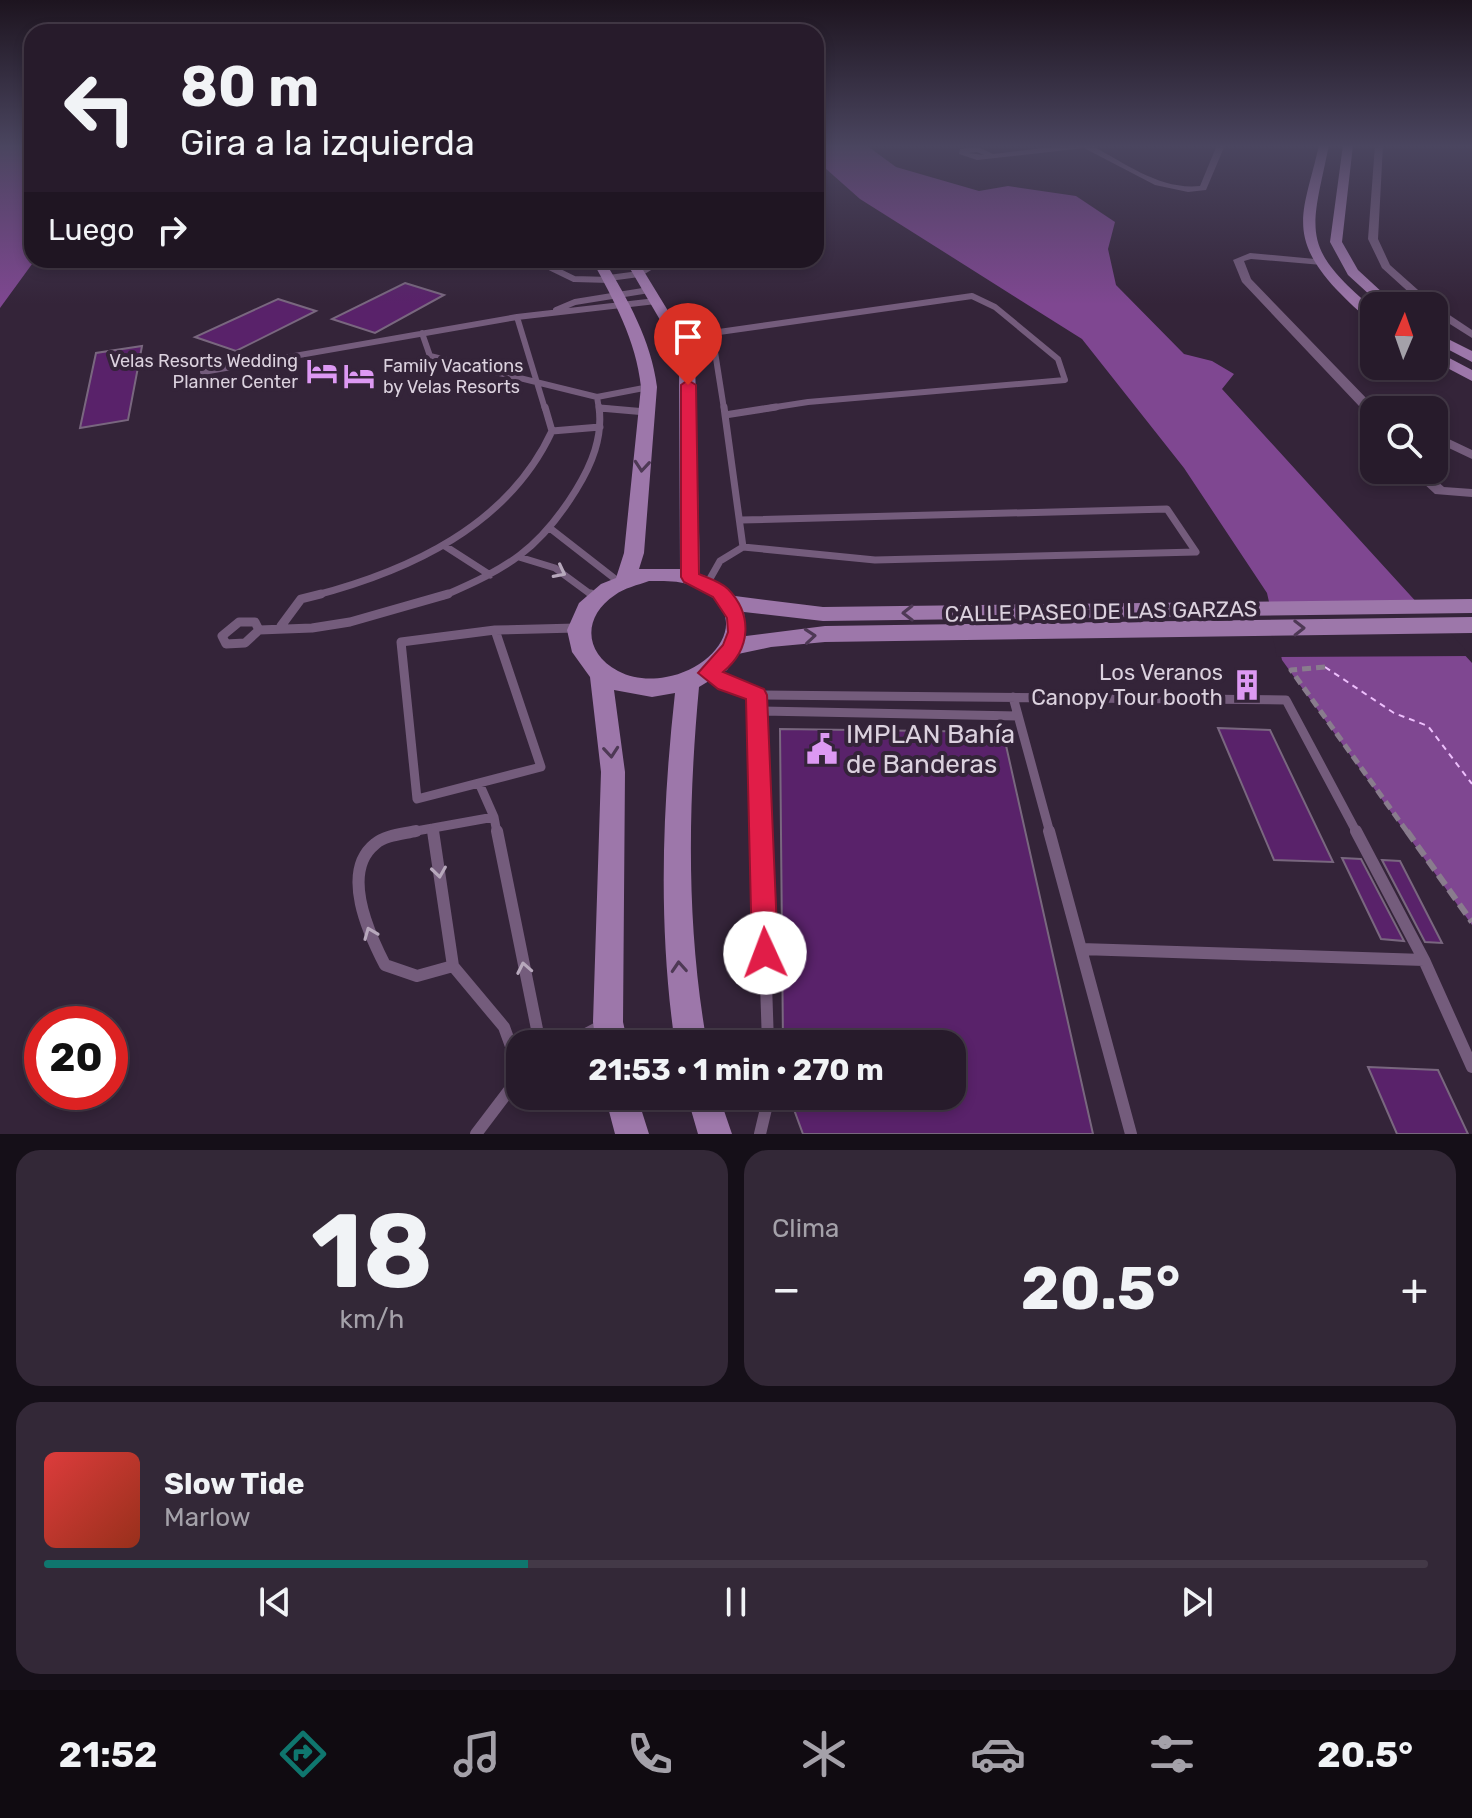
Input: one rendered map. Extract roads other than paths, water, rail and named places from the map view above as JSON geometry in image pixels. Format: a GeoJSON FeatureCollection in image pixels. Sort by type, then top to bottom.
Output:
{"type":"FeatureCollection","features":[{"type":"Feature","properties":{"kind":"street"},"geometry":{"type":"LineString","coordinates":[[1314,198],[1308,235],[1322,262],[1360,304]]}},
{"type":"Feature","properties":{"kind":"street"},"geometry":{"type":"LineString","coordinates":[[1341,198],[1336,242],[1353,272],[1375,292]]}},
{"type":"Feature","properties":{"kind":"street"},"geometry":{"type":"LineString","coordinates":[[1376,198],[1373,239],[1386,266],[1414,292]]}},
{"type":"Feature","properties":{"kind":"street"},"geometry":{"type":"LineString","coordinates":[[1312,210],[1339,214]]}},
{"type":"Feature","properties":{"kind":"street"},"geometry":{"type":"LineString","coordinates":[[1322,262],[1250,256],[1238,260],[1246,280],[1360,400]]}},
{"type":"Feature","properties":{"kind":"street"},"geometry":{"type":"LineString","coordinates":[[603,268],[641,341],[649,387],[634,553],[622,581]]}},
{"type":"Feature","properties":{"kind":"street"},"geometry":{"type":"LineString","coordinates":[[636,268],[677,337],[687,360],[698,580]]}},
{"type":"Feature","properties":{"kind":"street"},"geometry":{"type":"LineString","coordinates":[[1448,319],[1472,335]]}},
{"type":"Feature","properties":{"kind":"street"},"geometry":{"type":"LineString","coordinates":[[1448,344],[1472,357]]}},
{"type":"Feature","properties":{"kind":"street"},"geometry":{"type":"LineString","coordinates":[[1448,363],[1472,376]]}},
{"type":"Feature","properties":{"kind":"street"},"geometry":{"type":"LineString","coordinates":[[1448,443],[1472,455]]}},
{"type":"Feature","properties":{"kind":"street"},"geometry":{"type":"LineString","coordinates":[[1432,484],[1440,491],[1472,493]]}},
{"type":"Feature","properties":{"kind":"street"},"geometry":{"type":"LineString","coordinates":[[669,574],[698,580],[730,603],[736,617],[737,632],[733,647],[723,661],[698,677],[655,688],[621,684],[601,674],[586,661],[578,645],[577,628],[583,612],[595,597],[622,581],[669,574]]}},
{"type":"Feature","properties":{"kind":"street","name":"CALLE PASEO DE LAS GARZAS"},"geometry":{"type":"LineString","coordinates":[[730,603],[823,614],[1472,625]]}},
{"type":"Feature","properties":{"kind":"street","name":"CALLE PASEO DE LAS GARZAS"},"geometry":{"type":"LineString","coordinates":[[733,647],[771,639],[825,634],[1215,620],[1465,606]]}},
{"type":"Feature","properties":{"kind":"street"},"geometry":{"type":"LineString","coordinates":[[601,674],[613,772],[610,1030]]}},
{"type":"Feature","properties":{"kind":"street"},"geometry":{"type":"LineString","coordinates":[[688,1030],[680,985],[674,908],[674,814],[698,677]]}},
{"type":"Feature","properties":{"kind":"street"},"geometry":{"type":"LineString","coordinates":[[625,1110],[632,1134]]}},
{"type":"Feature","properties":{"kind":"street"},"geometry":{"type":"LineString","coordinates":[[707,1110],[715,1134]]}},
{"type":"Feature","properties":{"kind":"lane"},"geometry":{"type":"LineString","coordinates":[[551,268],[574,279],[615,290],[652,295]]}},
{"type":"Feature","properties":{"kind":"lane"},"geometry":{"type":"LineString","coordinates":[[203,372],[551,312],[615,290],[634,268]]}},
{"type":"Feature","properties":{"kind":"lane"},"geometry":{"type":"LineString","coordinates":[[551,312],[615,290],[652,295]]}},
{"type":"Feature","properties":{"kind":"lane"},"geometry":{"type":"LineString","coordinates":[[723,415],[808,402],[1065,380],[1058,359],[995,307],[972,296],[712,333],[723,415],[741,520],[743,547]]}},
{"type":"Feature","properties":{"kind":"lane"},"geometry":{"type":"LineString","coordinates":[[281,626],[301,599],[375,578],[445,546],[515,490],[539,459],[552,431],[517,317]]}},
{"type":"Feature","properties":{"kind":"lane"},"geometry":{"type":"LineString","coordinates":[[422,333],[430,356],[537,383],[597,397],[649,387]]}},
{"type":"Feature","properties":{"kind":"lane"},"geometry":{"type":"LineString","coordinates":[[259,630],[281,626],[316,628],[398,612],[490,575],[519,557],[551,529],[591,466],[600,427],[597,397]]}},
{"type":"Feature","properties":{"kind":"lane"},"geometry":{"type":"LineString","coordinates":[[600,408],[647,412]]}},
{"type":"Feature","properties":{"kind":"lane"},"geometry":{"type":"LineString","coordinates":[[552,431],[600,427]]}},
{"type":"Feature","properties":{"kind":"lane"},"geometry":{"type":"LineString","coordinates":[[698,580],[723,556],[743,547],[875,560],[1196,552],[1167,509],[741,520]]}},
{"type":"Feature","properties":{"kind":"lane"},"geometry":{"type":"LineString","coordinates":[[551,529],[622,581]]}},
{"type":"Feature","properties":{"kind":"lane"},"geometry":{"type":"LineString","coordinates":[[445,546],[490,575]]}},
{"type":"Feature","properties":{"kind":"lane"},"geometry":{"type":"LineString","coordinates":[[519,557],[555,568],[595,597]]}},
{"type":"Feature","properties":{"kind":"lane"},"geometry":{"type":"LineString","coordinates":[[495,629],[541,767],[417,799],[401,642],[450,632],[495,629],[577,628]]}},
{"type":"Feature","properties":{"kind":"lane"},"geometry":{"type":"LineString","coordinates":[[698,677],[726,683],[757,695],[1286,700],[1424,960],[1472,1067]]}},
{"type":"Feature","properties":{"kind":"lane"},"geometry":{"type":"LineString","coordinates":[[757,695],[768,1030]]}},
{"type":"Feature","properties":{"kind":"lane"},"geometry":{"type":"LineString","coordinates":[[1013,697],[1131,1134]]}},
{"type":"Feature","properties":{"kind":"lane"},"geometry":{"type":"LineString","coordinates":[[757,711],[1018,716]]}},
{"type":"Feature","properties":{"kind":"lane"},"geometry":{"type":"LineString","coordinates":[[479,783],[494,817],[537,1030]]}},
{"type":"Feature","properties":{"kind":"lane"},"geometry":{"type":"LineString","coordinates":[[453,966],[417,976],[385,965],[368,934],[359,899],[364,855],[376,842],[494,817]]}},
{"type":"Feature","properties":{"kind":"lane"},"geometry":{"type":"LineString","coordinates":[[433,828],[453,966],[506,1033]]}},
{"type":"Feature","properties":{"kind":"lane"},"geometry":{"type":"LineString","coordinates":[[1081,949],[1424,960]]}},
{"type":"Feature","properties":{"kind":"lane"},"geometry":{"type":"LineString","coordinates":[[476,1134],[506,1092]]}},
{"type":"Feature","properties":{"kind":"lane"},"geometry":{"type":"LineString","coordinates":[[760,1134],[766,1110]]}},
{"type":"Feature","properties":{"kind":"place","name":"Velas Resorts Wedding Planner Center"},"geometry":{"type":"Point","coordinates":[322,371]}},
{"type":"Feature","properties":{"kind":"place","name":"Family Vacations by Velas Resorts"},"geometry":{"type":"Point","coordinates":[359,376]}},
{"type":"Feature","properties":{"kind":"place","name":"Los Veranos Canopy Tour booth"},"geometry":{"type":"Point","coordinates":[1247,685]}},
{"type":"Feature","properties":{"kind":"place","name":"IMPLAN Bahía de Banderas"},"geometry":{"type":"Point","coordinates":[822,749]}}]}
